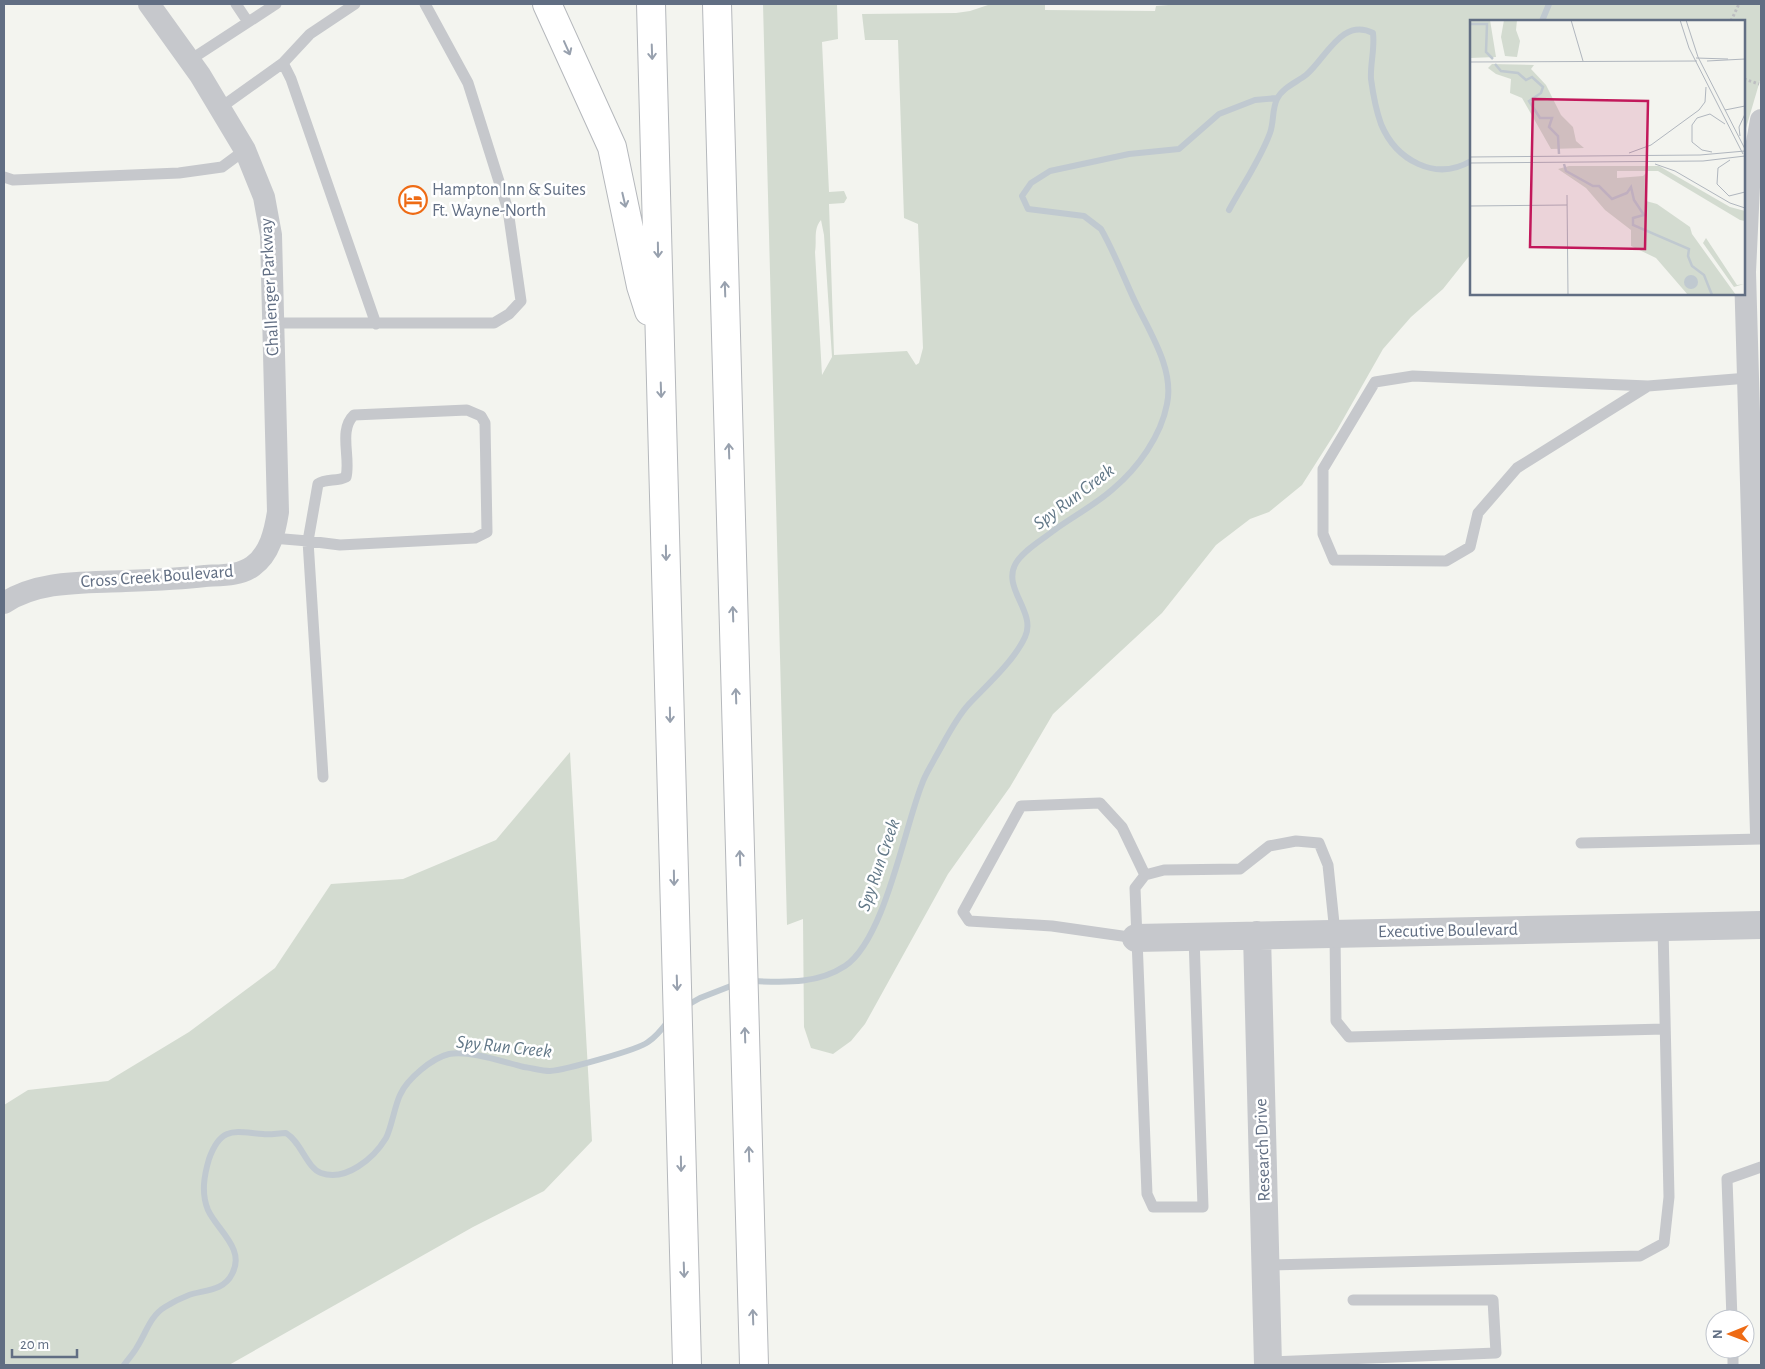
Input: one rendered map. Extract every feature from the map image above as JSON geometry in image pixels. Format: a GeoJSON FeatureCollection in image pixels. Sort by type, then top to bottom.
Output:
{"type":"FeatureCollection","features":[{"type":"Feature","properties":{"kind":"highway"},"geometry":{"type":"LineString","coordinates":[[547,4],[612,147],[641,286],[660,342]]}},
{"type":"Feature","properties":{"kind":"highway"},"geometry":{"type":"LineString","coordinates":[[651,4],[687,1365]]}},
{"type":"Feature","properties":{"kind":"highway"},"geometry":{"type":"LineString","coordinates":[[718,4],[754,1365]]}},
{"type":"Feature","properties":{"kind":"highway"},"geometry":{"type":"LineString","coordinates":[[721,139],[736,4]]}},
{"type":"Feature","properties":{"kind":"street","name":"Challenger Parkway"},"geometry":{"type":"LineString","coordinates":[[149,4],[190,60],[220,108],[245,150],[264,197],[271,235],[278,512]]}},
{"type":"Feature","properties":{"kind":"street"},"geometry":{"type":"LineString","coordinates":[[1761,120],[1751,187],[1745,263],[1761,833]]}},
{"type":"Feature","properties":{"kind":"street","name":"Cross Creek Boulevard"},"geometry":{"type":"LineString","coordinates":[[4,603],[32,589],[72,583],[167,580],[235,574],[253,566],[268,548],[278,512]]}},
{"type":"Feature","properties":{"kind":"street","name":"Executive Boulevard"},"geometry":{"type":"LineString","coordinates":[[1136,938],[1761,925]]}},
{"type":"Feature","properties":{"kind":"street","name":"Research Drive"},"geometry":{"type":"LineString","coordinates":[[1257,936],[1268,1363]]}},
{"type":"Feature","properties":{"kind":"lane"},"geometry":{"type":"LineString","coordinates":[[236,4],[248,22]]}},
{"type":"Feature","properties":{"kind":"lane"},"geometry":{"type":"LineString","coordinates":[[190,60],[276,4]]}},
{"type":"Feature","properties":{"kind":"lane"},"geometry":{"type":"LineString","coordinates":[[220,108],[283,63],[310,34],[355,4]]}},
{"type":"Feature","properties":{"kind":"lane"},"geometry":{"type":"LineString","coordinates":[[273,323],[494,323],[509,314],[521,301],[508,210],[468,83],[425,4]]}},
{"type":"Feature","properties":{"kind":"lane"},"geometry":{"type":"LineString","coordinates":[[283,63],[291,79],[376,324]]}},
{"type":"Feature","properties":{"kind":"lane"},"geometry":{"type":"LineString","coordinates":[[4,177],[13,180],[179,174],[222,167],[245,150]]}},
{"type":"Feature","properties":{"kind":"lane"},"geometry":{"type":"LineString","coordinates":[[1648,386],[1517,468],[1478,514],[1470,546],[1446,562],[1334,560],[1323,534],[1323,468],[1375,382],[1413,376],[1648,386],[1748,378]]}},
{"type":"Feature","properties":{"kind":"lane"},"geometry":{"type":"LineString","coordinates":[[272,538],[308,540],[340,545],[466,539],[475,538],[487,532],[485,423],[482,416],[467,410],[354,415],[348,420],[346,434],[346,477],[340,480],[322,481],[318,484],[308,540],[323,777]]}},
{"type":"Feature","properties":{"kind":"lane"},"geometry":{"type":"LineString","coordinates":[[1136,938],[1052,926],[969,921],[963,912],[1021,806],[1100,803],[1122,827],[1145,875]]}},
{"type":"Feature","properties":{"kind":"lane"},"geometry":{"type":"LineString","coordinates":[[1581,843],[1761,839]]}},
{"type":"Feature","properties":{"kind":"lane"},"geometry":{"type":"LineString","coordinates":[[1194,937],[1203,1206],[1153,1207],[1146,1194],[1136,938],[1135,888],[1145,875],[1164,870],[1240,869],[1270,846],[1296,841],[1319,843],[1328,865],[1335,933],[1336,1021],[1348,1037],[1666,1029]]}},
{"type":"Feature","properties":{"kind":"lane"},"geometry":{"type":"LineString","coordinates":[[1266,1265],[1640,1256],[1664,1243],[1669,1197],[1663,928]]}},
{"type":"Feature","properties":{"kind":"lane"},"geometry":{"type":"LineString","coordinates":[[1732,1309],[1727,1179],[1761,1167]]}},
{"type":"Feature","properties":{"kind":"lane"},"geometry":{"type":"LineString","coordinates":[[1268,1363],[1496,1353],[1493,1300],[1353,1300]]}},
{"type":"Feature","properties":{"kind":"path"},"geometry":{"type":"LineString","coordinates":[[1732,20],[1739,4]]}},
{"type":"Feature","properties":{"kind":"path"},"geometry":{"type":"LineString","coordinates":[[1745,79],[1759,84]]}},
{"type":"Feature","properties":{"kind":"shaded area"},"geometry":{"type":"Polygon","coordinates":[[[763,4],[837,4],[838,39],[822,42],[829,192],[844,191],[847,198],[844,203],[829,204],[834,355],[907,351],[916,365],[919,363],[923,348],[918,224],[904,218],[898,40],[865,40],[862,14],[956,13],[970,11],[991,4],[1045,4],[1045,10],[1155,11],[1156,6],[1181,4],[1761,4],[1761,77],[1745,132],[1745,20],[1470,20],[1470,255],[1443,289],[1411,317],[1383,349],[1337,430],[1302,485],[1269,512],[1250,519],[1216,545],[1162,613],[1053,714],[1010,787],[948,874],[865,1024],[851,1041],[833,1054],[811,1048],[804,1027],[803,919],[787,925],[763,4]],[[821,220],[816,231],[815,252],[822,375],[832,357],[824,235],[821,220]]]}},
{"type":"Feature","properties":{"kind":"shaded area"},"geometry":{"type":"Polygon","coordinates":[[[570,752],[592,1141],[544,1191],[473,1227],[229,1365],[4,1365],[4,1105],[28,1090],[108,1081],[189,1032],[275,968],[331,884],[403,879],[496,840],[570,752]]]}},
{"type":"Feature","properties":{"kind":"waterway","name":"Spy Run Creek"},"geometry":{"type":"LineString","coordinates":[[1542,20],[1549,4]]}},
{"type":"Feature","properties":{"kind":"waterway","name":"Spy Run Creek"},"geometry":{"type":"LineString","coordinates":[[1229,210],[1266,143],[1271,129],[1275,103],[1279,95],[1306,75],[1335,42],[1352,30],[1373,33],[1371,79],[1375,102],[1381,124],[1396,148],[1418,164],[1431,168],[1457,167],[1470,161]]}},
{"type":"Feature","properties":{"kind":"waterway","name":"Spy Run Creek"},"geometry":{"type":"LineString","coordinates":[[751,981],[799,981],[823,976],[845,966],[859,952],[871,932],[892,882],[926,774],[959,716],[1007,664],[1025,637],[1027,618],[1013,582],[1013,572],[1016,563],[1033,546],[1099,500],[1122,481],[1147,451],[1160,428],[1167,404],[1168,390],[1163,362],[1101,229],[1084,216],[1028,209],[1022,196],[1031,183],[1050,171],[1129,154],[1179,149],[1219,114],[1255,100],[1277,98]]}},
{"type":"Feature","properties":{"kind":"waterway","name":"Spy Run Creek"},"geometry":{"type":"LineString","coordinates":[[684,1007],[700,998],[736,984]]}},
{"type":"Feature","properties":{"kind":"waterway","name":"Spy Run Creek"},"geometry":{"type":"LineString","coordinates":[[124,1365],[136,1349],[152,1320],[160,1311],[186,1296],[219,1287],[232,1274],[235,1265],[233,1248],[208,1210],[204,1191],[209,1159],[219,1140],[224,1136],[237,1132],[286,1133],[296,1142],[316,1170],[330,1175],[340,1174],[367,1160],[381,1146],[388,1134],[398,1099],[403,1089],[421,1070],[442,1056],[457,1053],[467,1054],[540,1070],[558,1070],[641,1046],[654,1038],[669,1020]]}},
{"type":"Feature","properties":{"kind":"place","name":"Hampton Inn & Suites Ft. Wayne-North"},"geometry":{"type":"Point","coordinates":[413,200]}}]}
